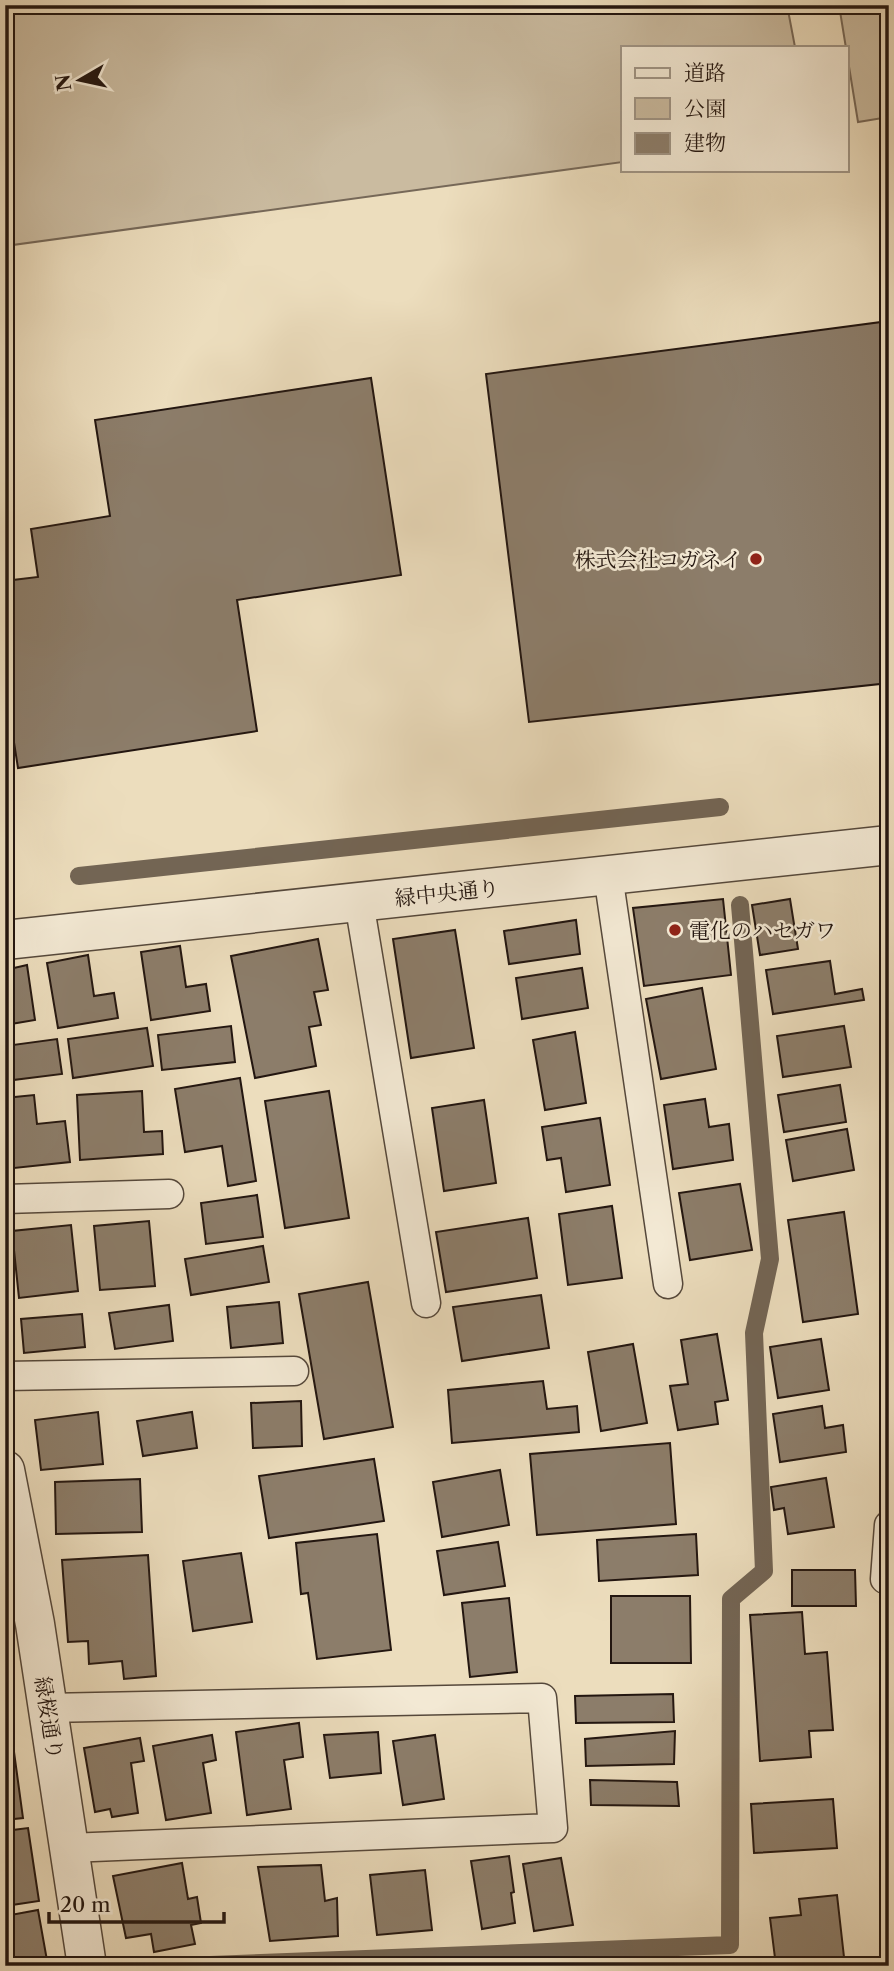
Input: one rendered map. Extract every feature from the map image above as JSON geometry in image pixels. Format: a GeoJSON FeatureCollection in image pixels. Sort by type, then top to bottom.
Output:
{"type":"FeatureCollection","features":[{"type":"Feature","properties":{"kind":"street","name":"緑中央通り"},"geometry":{"type":"LineString","coordinates":[[5,940],[889,845]]}},
{"type":"Feature","properties":{"kind":"street","name":"緑桜通り"},"geometry":{"type":"LineString","coordinates":[[5,1470],[20,1626],[47,1708],[87,1966]]}},
{"type":"Feature","properties":{"kind":"lane"},"geometry":{"type":"LineString","coordinates":[[608,876],[668,1284]]}},
{"type":"Feature","properties":{"kind":"lane"},"geometry":{"type":"LineString","coordinates":[[359,902],[426,1303]]}},
{"type":"Feature","properties":{"kind":"lane"},"geometry":{"type":"LineString","coordinates":[[5,1199],[169,1194]]}},
{"type":"Feature","properties":{"kind":"lane"},"geometry":{"type":"LineString","coordinates":[[5,1376],[294,1371]]}},
{"type":"Feature","properties":{"kind":"lane"},"geometry":{"type":"LineString","coordinates":[[885,1578],[889,1525]]}},
{"type":"Feature","properties":{"kind":"lane"},"geometry":{"type":"LineString","coordinates":[[47,1708],[542,1699],[553,1828],[69,1849]]}},
{"type":"Feature","properties":{"kind":"green space"},"geometry":{"type":"Polygon","coordinates":[[[5,5],[787,5],[795,46],[621,46],[621,162],[5,246],[5,5]]]}},
{"type":"Feature","properties":{"kind":"green space"},"geometry":{"type":"Polygon","coordinates":[[[839,5],[889,5],[889,117],[858,122],[848,46],[846,46],[839,5]]]}},
{"type":"Feature","properties":{"kind":"building"},"geometry":{"type":"Polygon","coordinates":[[[889,321],[889,683],[529,722],[486,374],[889,321]]]}},
{"type":"Feature","properties":{"kind":"building"},"geometry":{"type":"Polygon","coordinates":[[[371,378],[401,575],[237,600],[257,731],[18,768],[5,685],[5,581],[38,577],[31,529],[110,516],[95,420],[371,378]]]}},
{"type":"Feature","properties":{"kind":"building"},"geometry":{"type":"Polygon","coordinates":[[[723,899],[731,975],[644,986],[633,908],[723,899]]]}},
{"type":"Feature","properties":{"kind":"building"},"geometry":{"type":"Polygon","coordinates":[[[790,899],[798,949],[760,955],[752,905],[790,899]]]}},
{"type":"Feature","properties":{"kind":"building"},"geometry":{"type":"Polygon","coordinates":[[[576,920],[580,954],[509,964],[504,931],[576,920]]]}},
{"type":"Feature","properties":{"kind":"building"},"geometry":{"type":"Polygon","coordinates":[[[455,930],[474,1048],[411,1058],[393,939],[455,930]]]}},
{"type":"Feature","properties":{"kind":"building"},"geometry":{"type":"Polygon","coordinates":[[[318,939],[328,990],[314,992],[321,1025],[309,1027],[316,1066],[255,1078],[231,956],[318,939]]]}},
{"type":"Feature","properties":{"kind":"building"},"geometry":{"type":"Polygon","coordinates":[[[180,946],[186,987],[206,984],[210,1011],[151,1020],[141,952],[180,946]]]}},
{"type":"Feature","properties":{"kind":"building"},"geometry":{"type":"Polygon","coordinates":[[[88,955],[94,996],[114,993],[118,1018],[58,1028],[47,963],[88,955]]]}},
{"type":"Feature","properties":{"kind":"building"},"geometry":{"type":"Polygon","coordinates":[[[830,961],[835,994],[862,989],[864,1000],[773,1014],[766,970],[830,961]]]}},
{"type":"Feature","properties":{"kind":"building"},"geometry":{"type":"Polygon","coordinates":[[[27,965],[35,1020],[5,1025],[5,970],[27,965]]]}},
{"type":"Feature","properties":{"kind":"building"},"geometry":{"type":"Polygon","coordinates":[[[582,968],[588,1008],[522,1019],[516,978],[582,968]]]}},
{"type":"Feature","properties":{"kind":"building"},"geometry":{"type":"Polygon","coordinates":[[[702,988],[716,1069],[661,1079],[646,999],[702,988]]]}},
{"type":"Feature","properties":{"kind":"building"},"geometry":{"type":"Polygon","coordinates":[[[231,1026],[235,1062],[162,1070],[158,1035],[231,1026]]]}},
{"type":"Feature","properties":{"kind":"building"},"geometry":{"type":"Polygon","coordinates":[[[844,1026],[851,1067],[783,1077],[777,1036],[844,1026]]]}},
{"type":"Feature","properties":{"kind":"building"},"geometry":{"type":"Polygon","coordinates":[[[147,1028],[153,1066],[73,1078],[68,1039],[147,1028]]]}},
{"type":"Feature","properties":{"kind":"building"},"geometry":{"type":"Polygon","coordinates":[[[575,1032],[586,1103],[545,1110],[533,1040],[575,1032]]]}},
{"type":"Feature","properties":{"kind":"building"},"geometry":{"type":"Polygon","coordinates":[[[57,1039],[62,1074],[5,1081],[5,1046],[57,1039]]]}},
{"type":"Feature","properties":{"kind":"building"},"geometry":{"type":"Polygon","coordinates":[[[240,1078],[256,1181],[228,1186],[222,1146],[185,1152],[175,1089],[240,1078]]]}},
{"type":"Feature","properties":{"kind":"building"},"geometry":{"type":"Polygon","coordinates":[[[840,1085],[846,1122],[784,1132],[778,1095],[840,1085]]]}},
{"type":"Feature","properties":{"kind":"building"},"geometry":{"type":"Polygon","coordinates":[[[142,1091],[144,1132],[162,1131],[163,1154],[80,1160],[77,1095],[142,1091]]]}},
{"type":"Feature","properties":{"kind":"building"},"geometry":{"type":"Polygon","coordinates":[[[329,1091],[349,1218],[285,1228],[265,1101],[329,1091]]]}},
{"type":"Feature","properties":{"kind":"building"},"geometry":{"type":"Polygon","coordinates":[[[34,1095],[37,1124],[65,1121],[70,1162],[5,1169],[5,1098],[34,1095]]]}},
{"type":"Feature","properties":{"kind":"building"},"geometry":{"type":"Polygon","coordinates":[[[705,1099],[709,1127],[729,1124],[733,1160],[673,1169],[664,1105],[705,1099]]]}},
{"type":"Feature","properties":{"kind":"building"},"geometry":{"type":"Polygon","coordinates":[[[484,1100],[496,1183],[444,1191],[432,1108],[484,1100]]]}},
{"type":"Feature","properties":{"kind":"building"},"geometry":{"type":"Polygon","coordinates":[[[600,1118],[610,1185],[566,1192],[561,1158],[547,1160],[542,1127],[600,1118]]]}},
{"type":"Feature","properties":{"kind":"building"},"geometry":{"type":"Polygon","coordinates":[[[847,1129],[854,1170],[793,1181],[786,1140],[847,1129]]]}},
{"type":"Feature","properties":{"kind":"building"},"geometry":{"type":"Polygon","coordinates":[[[740,1184],[752,1250],[690,1260],[679,1193],[740,1184]]]}},
{"type":"Feature","properties":{"kind":"building"},"geometry":{"type":"Polygon","coordinates":[[[257,1195],[263,1237],[206,1244],[201,1203],[257,1195]]]}},
{"type":"Feature","properties":{"kind":"building"},"geometry":{"type":"Polygon","coordinates":[[[612,1206],[622,1278],[568,1285],[559,1214],[612,1206]]]}},
{"type":"Feature","properties":{"kind":"building"},"geometry":{"type":"Polygon","coordinates":[[[844,1212],[858,1314],[803,1322],[788,1220],[844,1212]]]}},
{"type":"Feature","properties":{"kind":"building"},"geometry":{"type":"Polygon","coordinates":[[[528,1218],[537,1278],[446,1292],[436,1232],[528,1218]]]}},
{"type":"Feature","properties":{"kind":"building"},"geometry":{"type":"Polygon","coordinates":[[[149,1221],[155,1286],[100,1290],[94,1226],[149,1221]]]}},
{"type":"Feature","properties":{"kind":"building"},"geometry":{"type":"Polygon","coordinates":[[[71,1225],[78,1291],[19,1298],[12,1231],[71,1225]]]}},
{"type":"Feature","properties":{"kind":"building"},"geometry":{"type":"Polygon","coordinates":[[[263,1246],[269,1282],[191,1295],[185,1259],[263,1246]]]}},
{"type":"Feature","properties":{"kind":"building"},"geometry":{"type":"Polygon","coordinates":[[[368,1282],[393,1427],[324,1439],[299,1294],[368,1282]]]}},
{"type":"Feature","properties":{"kind":"building"},"geometry":{"type":"Polygon","coordinates":[[[541,1295],[549,1348],[462,1361],[453,1307],[541,1295]]]}},
{"type":"Feature","properties":{"kind":"building"},"geometry":{"type":"Polygon","coordinates":[[[279,1302],[283,1343],[231,1348],[227,1307],[279,1302]]]}},
{"type":"Feature","properties":{"kind":"building"},"geometry":{"type":"Polygon","coordinates":[[[169,1305],[173,1341],[115,1349],[109,1313],[169,1305]]]}},
{"type":"Feature","properties":{"kind":"building"},"geometry":{"type":"Polygon","coordinates":[[[82,1314],[85,1347],[24,1353],[21,1319],[82,1314]]]}},
{"type":"Feature","properties":{"kind":"building"},"geometry":{"type":"Polygon","coordinates":[[[717,1334],[728,1400],[715,1402],[718,1424],[678,1430],[670,1386],[688,1384],[681,1340],[717,1334]]]}},
{"type":"Feature","properties":{"kind":"building"},"geometry":{"type":"Polygon","coordinates":[[[821,1339],[829,1390],[778,1398],[770,1347],[821,1339]]]}},
{"type":"Feature","properties":{"kind":"building"},"geometry":{"type":"Polygon","coordinates":[[[633,1344],[647,1423],[601,1431],[588,1352],[633,1344]]]}},
{"type":"Feature","properties":{"kind":"building"},"geometry":{"type":"Polygon","coordinates":[[[543,1381],[547,1409],[577,1406],[579,1432],[452,1443],[448,1390],[543,1381]]]}},
{"type":"Feature","properties":{"kind":"building"},"geometry":{"type":"Polygon","coordinates":[[[301,1401],[302,1446],[253,1448],[251,1403],[301,1401]]]}},
{"type":"Feature","properties":{"kind":"building"},"geometry":{"type":"Polygon","coordinates":[[[822,1406],[825,1428],[843,1425],[846,1452],[780,1462],[773,1414],[822,1406]]]}},
{"type":"Feature","properties":{"kind":"building"},"geometry":{"type":"Polygon","coordinates":[[[98,1412],[103,1464],[41,1470],[35,1420],[98,1412]]]}},
{"type":"Feature","properties":{"kind":"building"},"geometry":{"type":"Polygon","coordinates":[[[192,1412],[197,1448],[143,1456],[137,1421],[192,1412]]]}},
{"type":"Feature","properties":{"kind":"building"},"geometry":{"type":"Polygon","coordinates":[[[670,1443],[676,1524],[537,1535],[530,1454],[670,1443]]]}},
{"type":"Feature","properties":{"kind":"building"},"geometry":{"type":"Polygon","coordinates":[[[374,1459],[384,1521],[269,1538],[259,1476],[374,1459]]]}},
{"type":"Feature","properties":{"kind":"building"},"geometry":{"type":"Polygon","coordinates":[[[500,1470],[509,1525],[442,1537],[433,1482],[500,1470]]]}},
{"type":"Feature","properties":{"kind":"building"},"geometry":{"type":"Polygon","coordinates":[[[826,1478],[834,1527],[788,1534],[784,1508],[774,1510],[771,1487],[826,1478]]]}},
{"type":"Feature","properties":{"kind":"building"},"geometry":{"type":"Polygon","coordinates":[[[140,1479],[142,1532],[56,1534],[55,1482],[140,1479]]]}},
{"type":"Feature","properties":{"kind":"building"},"geometry":{"type":"Polygon","coordinates":[[[377,1534],[391,1650],[317,1659],[308,1593],[301,1594],[296,1543],[377,1534]]]}},
{"type":"Feature","properties":{"kind":"building"},"geometry":{"type":"Polygon","coordinates":[[[696,1534],[698,1575],[599,1581],[597,1540],[696,1534]]]}},
{"type":"Feature","properties":{"kind":"building"},"geometry":{"type":"Polygon","coordinates":[[[498,1542],[505,1586],[444,1595],[437,1551],[498,1542]]]}},
{"type":"Feature","properties":{"kind":"building"},"geometry":{"type":"Polygon","coordinates":[[[241,1553],[252,1622],[193,1631],[183,1561],[241,1553]]]}},
{"type":"Feature","properties":{"kind":"building"},"geometry":{"type":"Polygon","coordinates":[[[148,1555],[156,1676],[124,1679],[122,1661],[89,1664],[88,1641],[68,1642],[62,1560],[148,1555]]]}},
{"type":"Feature","properties":{"kind":"building"},"geometry":{"type":"Polygon","coordinates":[[[792,1570],[855,1570],[856,1606],[792,1606],[792,1570]]]}},
{"type":"Feature","properties":{"kind":"building"},"geometry":{"type":"Polygon","coordinates":[[[611,1596],[690,1596],[691,1663],[611,1663],[611,1596]]]}},
{"type":"Feature","properties":{"kind":"building"},"geometry":{"type":"Polygon","coordinates":[[[509,1598],[517,1672],[470,1677],[462,1603],[509,1598]]]}},
{"type":"Feature","properties":{"kind":"building"},"geometry":{"type":"Polygon","coordinates":[[[802,1612],[805,1654],[827,1652],[833,1730],[809,1731],[811,1757],[760,1761],[750,1615],[802,1612]]]}},
{"type":"Feature","properties":{"kind":"building"},"geometry":{"type":"Polygon","coordinates":[[[673,1694],[674,1722],[576,1723],[575,1696],[673,1694]]]}},
{"type":"Feature","properties":{"kind":"building"},"geometry":{"type":"Polygon","coordinates":[[[299,1723],[303,1757],[284,1760],[291,1809],[247,1815],[236,1732],[299,1723]]]}},
{"type":"Feature","properties":{"kind":"building"},"geometry":{"type":"Polygon","coordinates":[[[675,1731],[674,1764],[586,1766],[585,1739],[675,1731]]]}},
{"type":"Feature","properties":{"kind":"building"},"geometry":{"type":"Polygon","coordinates":[[[378,1732],[381,1773],[330,1778],[324,1735],[378,1732]]]}},
{"type":"Feature","properties":{"kind":"building"},"geometry":{"type":"Polygon","coordinates":[[[212,1735],[216,1760],[203,1763],[211,1813],[166,1820],[153,1746],[212,1735]]]}},
{"type":"Feature","properties":{"kind":"building"},"geometry":{"type":"Polygon","coordinates":[[[435,1735],[444,1799],[403,1805],[393,1741],[435,1735]]]}},
{"type":"Feature","properties":{"kind":"building"},"geometry":{"type":"Polygon","coordinates":[[[140,1738],[144,1761],[131,1763],[138,1813],[112,1817],[110,1809],[95,1812],[84,1748],[140,1738]]]}},
{"type":"Feature","properties":{"kind":"building"},"geometry":{"type":"Polygon","coordinates":[[[14,1752],[23,1818],[5,1820],[5,1753],[14,1752]]]}},
{"type":"Feature","properties":{"kind":"building"},"geometry":{"type":"Polygon","coordinates":[[[590,1780],[677,1782],[679,1806],[591,1805],[590,1780]]]}},
{"type":"Feature","properties":{"kind":"building"},"geometry":{"type":"Polygon","coordinates":[[[833,1799],[837,1848],[754,1853],[751,1804],[833,1799]]]}},
{"type":"Feature","properties":{"kind":"building"},"geometry":{"type":"Polygon","coordinates":[[[28,1828],[39,1901],[5,1906],[5,1831],[28,1828]]]}},
{"type":"Feature","properties":{"kind":"building"},"geometry":{"type":"Polygon","coordinates":[[[509,1856],[515,1923],[482,1929],[471,1861],[509,1856]]]}},
{"type":"Feature","properties":{"kind":"building"},"geometry":{"type":"Polygon","coordinates":[[[561,1858],[573,1925],[534,1931],[523,1864],[561,1858]]]}},
{"type":"Feature","properties":{"kind":"building"},"geometry":{"type":"Polygon","coordinates":[[[182,1863],[188,1899],[197,1897],[201,1923],[191,1925],[195,1944],[154,1952],[151,1934],[126,1938],[113,1876],[182,1863]]]}},
{"type":"Feature","properties":{"kind":"building"},"geometry":{"type":"Polygon","coordinates":[[[321,1865],[325,1901],[337,1898],[338,1936],[270,1941],[258,1867],[321,1865]]]}},
{"type":"Feature","properties":{"kind":"building"},"geometry":{"type":"Polygon","coordinates":[[[425,1870],[432,1930],[377,1935],[370,1875],[425,1870]]]}},
{"type":"Feature","properties":{"kind":"building"},"geometry":{"type":"Polygon","coordinates":[[[837,1895],[845,1966],[776,1966],[770,1918],[801,1915],[799,1899],[837,1895]]]}},
{"type":"Feature","properties":{"kind":"building"},"geometry":{"type":"Polygon","coordinates":[[[38,1910],[48,1966],[5,1966],[5,1916],[38,1910]]]}},
{"type":"Feature","properties":{"kind":"waterway"},"geometry":{"type":"LineString","coordinates":[[79,876],[720,807]]}},
{"type":"Feature","properties":{"kind":"waterway"},"geometry":{"type":"LineString","coordinates":[[184,1966],[730,1945],[731,1599],[764,1571],[754,1333],[770,1259],[740,905]]}},
{"type":"Feature","properties":{"kind":"place","name":"株式会社コガネイ"},"geometry":{"type":"Point","coordinates":[756,559]}},
{"type":"Feature","properties":{"kind":"place","name":"電化のハセガワ"},"geometry":{"type":"Point","coordinates":[675,930]}}]}
